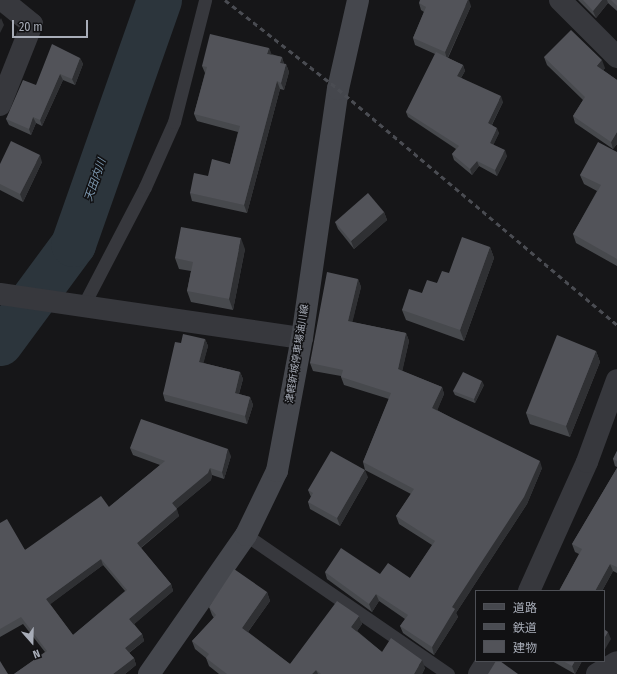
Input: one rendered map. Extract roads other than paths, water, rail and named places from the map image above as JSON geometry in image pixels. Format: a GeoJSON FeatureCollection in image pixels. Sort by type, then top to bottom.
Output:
{"type":"FeatureCollection","features":[{"type":"Feature","properties":{"kind":"main road","name":"津軽新城停車場油川線"},"geometry":{"type":"LineString","coordinates":[[148,674],[246,535],[277,471],[302,338],[338,90],[358,0]]}},
{"type":"Feature","properties":{"kind":"street"},"geometry":{"type":"LineString","coordinates":[[0,105],[32,24],[2,0]]}},
{"type":"Feature","properties":{"kind":"street"},"geometry":{"type":"LineString","coordinates":[[560,0],[617,57]]}},
{"type":"Feature","properties":{"kind":"street"},"geometry":{"type":"LineString","coordinates":[[0,294],[302,338]]}},
{"type":"Feature","properties":{"kind":"street"},"geometry":{"type":"LineString","coordinates":[[529,590],[587,462],[617,380]]}},
{"type":"Feature","properties":{"kind":"street"},"geometry":{"type":"LineString","coordinates":[[479,674],[486,662]]}},
{"type":"Feature","properties":{"kind":"street"},"geometry":{"type":"LineString","coordinates":[[597,674],[617,662]]}},
{"type":"Feature","properties":{"kind":"lane"},"geometry":{"type":"LineString","coordinates":[[78,306],[145,187],[174,122],[205,0]]}},
{"type":"Feature","properties":{"kind":"lane"},"geometry":{"type":"LineString","coordinates":[[246,535],[448,674]]}},
{"type":"Feature","properties":{"kind":"waterway","name":"天田内川"},"geometry":{"type":"LineString","coordinates":[[0,343],[73,244],[159,0]]}},
{"type":"Feature","properties":{"kind":"railway"},"geometry":{"type":"LineString","coordinates":[[225,0],[338,89],[617,325]]}}]}
